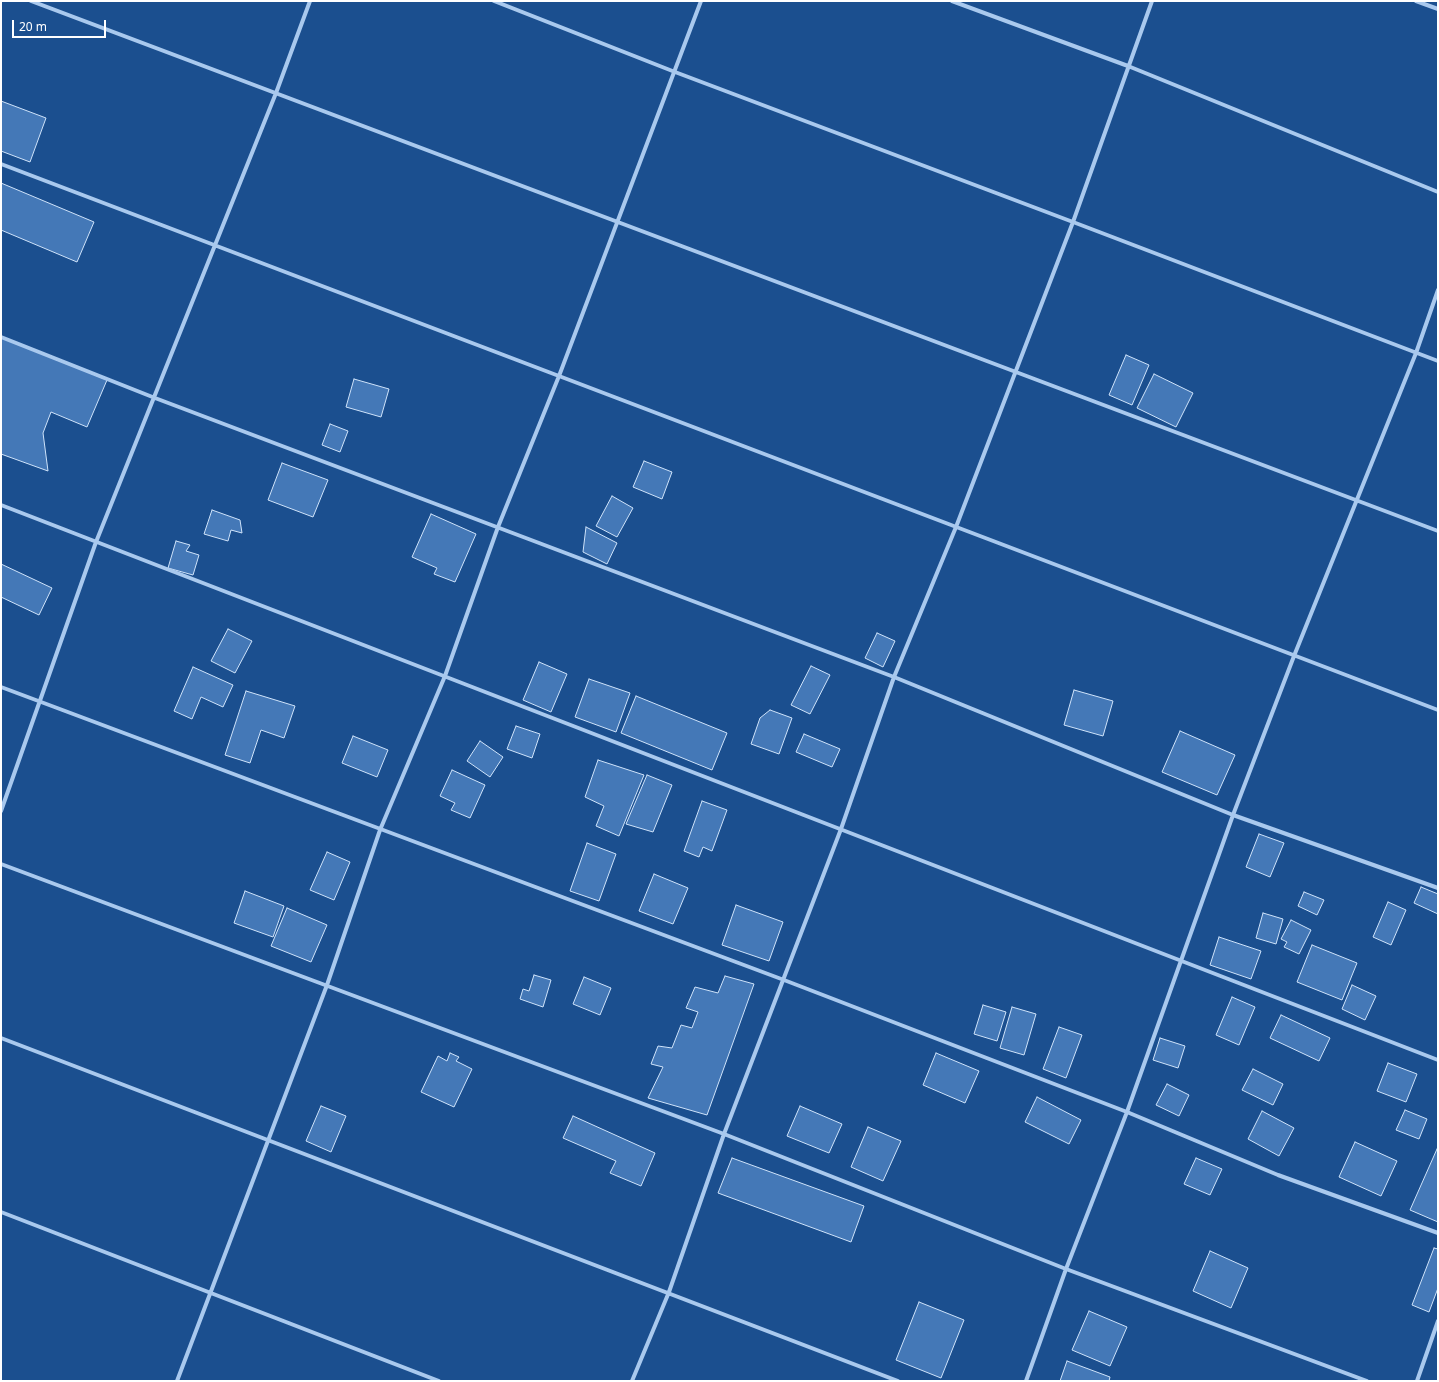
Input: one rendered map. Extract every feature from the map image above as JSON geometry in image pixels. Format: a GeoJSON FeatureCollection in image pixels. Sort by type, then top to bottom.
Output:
{"type":"FeatureCollection","features":[{"type":"Feature","properties":{"kind":"street"},"geometry":{"type":"LineString","coordinates":[[31,1],[1438,531]]}},
{"type":"Feature","properties":{"kind":"street"},"geometry":{"type":"LineString","coordinates":[[1,811],[96,542],[276,93],[310,1]]}},
{"type":"Feature","properties":{"kind":"street"},"geometry":{"type":"LineString","coordinates":[[494,1],[675,72],[1438,361]]}},
{"type":"Feature","properties":{"kind":"street"},"geometry":{"type":"LineString","coordinates":[[177,1381],[212,1294],[268,1139],[327,985],[380,830],[445,676],[498,527],[559,376],[616,222],[675,72],[701,1]]}},
{"type":"Feature","properties":{"kind":"street"},"geometry":{"type":"LineString","coordinates":[[952,1],[1128,66],[1438,192]]}},
{"type":"Feature","properties":{"kind":"street"},"geometry":{"type":"LineString","coordinates":[[632,1381],[670,1292],[724,1134],[841,829],[894,677],[956,527],[1074,222],[1152,1]]}},
{"type":"Feature","properties":{"kind":"street"},"geometry":{"type":"LineString","coordinates":[[1416,1],[1438,9]]}},
{"type":"Feature","properties":{"kind":"street"},"geometry":{"type":"LineString","coordinates":[[1,164],[1438,710]]}},
{"type":"Feature","properties":{"kind":"street"},"geometry":{"type":"LineString","coordinates":[[1026,1381],[1066,1269],[1127,1112],[1233,814],[1294,656],[1416,353],[1438,290]]}},
{"type":"Feature","properties":{"kind":"street"},"geometry":{"type":"LineString","coordinates":[[1,337],[155,398],[894,677],[1233,814],[1438,888]]}},
{"type":"Feature","properties":{"kind":"street"},"geometry":{"type":"LineString","coordinates":[[1,505],[1438,1060]]}},
{"type":"Feature","properties":{"kind":"street"},"geometry":{"type":"LineString","coordinates":[[1,688],[784,980],[1127,1112],[1278,1175],[1438,1233]]}},
{"type":"Feature","properties":{"kind":"street"},"geometry":{"type":"LineString","coordinates":[[1,864],[724,1134],[1066,1269],[1367,1381]]}},
{"type":"Feature","properties":{"kind":"street"},"geometry":{"type":"LineString","coordinates":[[1,1038],[670,1292],[898,1381]]}},
{"type":"Feature","properties":{"kind":"street"},"geometry":{"type":"LineString","coordinates":[[1,1212],[439,1381]]}},
{"type":"Feature","properties":{"kind":"street"},"geometry":{"type":"LineString","coordinates":[[1417,1381],[1438,1321]]}},
{"type":"Feature","properties":{"kind":"building"},"geometry":{"type":"Polygon","coordinates":[[[1,101],[46,118],[30,162],[1,151],[1,101]]]}},
{"type":"Feature","properties":{"kind":"building"},"geometry":{"type":"Polygon","coordinates":[[[1,183],[94,222],[77,262],[1,230],[1,183]]]}},
{"type":"Feature","properties":{"kind":"building"},"geometry":{"type":"Polygon","coordinates":[[[1,337],[107,380],[87,427],[51,412],[43,433],[48,471],[1,454],[1,337]]]}},
{"type":"Feature","properties":{"kind":"building"},"geometry":{"type":"Polygon","coordinates":[[[1126,355],[1149,365],[1132,405],[1109,395],[1126,355]]]}},
{"type":"Feature","properties":{"kind":"building"},"geometry":{"type":"Polygon","coordinates":[[[1154,374],[1193,393],[1176,427],[1137,408],[1154,374]]]}},
{"type":"Feature","properties":{"kind":"building"},"geometry":{"type":"Polygon","coordinates":[[[354,379],[389,389],[381,417],[346,407],[354,379]]]}},
{"type":"Feature","properties":{"kind":"building"},"geometry":{"type":"Polygon","coordinates":[[[330,424],[348,431],[340,452],[322,445],[330,424]]]}},
{"type":"Feature","properties":{"kind":"building"},"geometry":{"type":"Polygon","coordinates":[[[644,461],[672,472],[662,499],[633,487],[644,461]]]}},
{"type":"Feature","properties":{"kind":"building"},"geometry":{"type":"Polygon","coordinates":[[[282,463],[328,480],[313,517],[268,500],[282,463]]]}},
{"type":"Feature","properties":{"kind":"building"},"geometry":{"type":"Polygon","coordinates":[[[612,496],[633,508],[617,537],[596,526],[612,496]]]}},
{"type":"Feature","properties":{"kind":"building"},"geometry":{"type":"Polygon","coordinates":[[[212,510],[240,520],[242,533],[231,530],[228,541],[204,534],[212,510]]]}},
{"type":"Feature","properties":{"kind":"building"},"geometry":{"type":"Polygon","coordinates":[[[431,514],[476,534],[455,582],[434,574],[437,568],[412,557],[431,514]]]}},
{"type":"Feature","properties":{"kind":"building"},"geometry":{"type":"Polygon","coordinates":[[[586,527],[617,543],[607,564],[583,552],[586,527]]]}},
{"type":"Feature","properties":{"kind":"building"},"geometry":{"type":"Polygon","coordinates":[[[176,541],[190,545],[186,551],[199,555],[193,575],[168,568],[176,541]]]}},
{"type":"Feature","properties":{"kind":"building"},"geometry":{"type":"Polygon","coordinates":[[[1,564],[52,588],[39,615],[1,597],[1,564]]]}},
{"type":"Feature","properties":{"kind":"building"},"geometry":{"type":"Polygon","coordinates":[[[228,629],[252,641],[235,673],[211,661],[228,629]]]}},
{"type":"Feature","properties":{"kind":"building"},"geometry":{"type":"Polygon","coordinates":[[[877,633],[895,641],[883,667],[865,658],[877,633]]]}},
{"type":"Feature","properties":{"kind":"building"},"geometry":{"type":"Polygon","coordinates":[[[539,662],[567,674],[551,712],[523,700],[539,662]]]}},
{"type":"Feature","properties":{"kind":"building"},"geometry":{"type":"Polygon","coordinates":[[[811,666],[830,675],[810,714],[791,705],[811,666]]]}},
{"type":"Feature","properties":{"kind":"building"},"geometry":{"type":"Polygon","coordinates":[[[193,667],[233,685],[223,707],[201,697],[192,719],[174,711],[193,667]]]}},
{"type":"Feature","properties":{"kind":"building"},"geometry":{"type":"Polygon","coordinates":[[[589,679],[630,693],[616,732],[575,717],[589,679]]]}},
{"type":"Feature","properties":{"kind":"building"},"geometry":{"type":"Polygon","coordinates":[[[1074,690],[1113,701],[1103,736],[1064,725],[1074,690]]]}},
{"type":"Feature","properties":{"kind":"building"},"geometry":{"type":"Polygon","coordinates":[[[246,691],[295,706],[284,738],[261,730],[250,763],[225,755],[246,691]]]}},
{"type":"Feature","properties":{"kind":"building"},"geometry":{"type":"Polygon","coordinates":[[[636,696],[727,733],[712,770],[621,733],[636,696]]]}},
{"type":"Feature","properties":{"kind":"building"},"geometry":{"type":"Polygon","coordinates":[[[770,710],[792,718],[779,754],[751,744],[760,718],[770,710]]]}},
{"type":"Feature","properties":{"kind":"building"},"geometry":{"type":"Polygon","coordinates":[[[516,726],[540,734],[532,758],[507,749],[516,726]]]}},
{"type":"Feature","properties":{"kind":"building"},"geometry":{"type":"Polygon","coordinates":[[[1180,731],[1235,755],[1217,795],[1162,772],[1180,731]]]}},
{"type":"Feature","properties":{"kind":"building"},"geometry":{"type":"Polygon","coordinates":[[[804,734],[840,749],[832,767],[796,752],[804,734]]]}},
{"type":"Feature","properties":{"kind":"building"},"geometry":{"type":"Polygon","coordinates":[[[353,736],[388,750],[377,777],[342,763],[353,736]]]}},
{"type":"Feature","properties":{"kind":"building"},"geometry":{"type":"Polygon","coordinates":[[[480,741],[503,757],[490,777],[467,761],[480,741]]]}},
{"type":"Feature","properties":{"kind":"building"},"geometry":{"type":"Polygon","coordinates":[[[598,760],[644,775],[619,836],[596,826],[604,806],[585,797],[598,760]]]}},
{"type":"Feature","properties":{"kind":"building"},"geometry":{"type":"Polygon","coordinates":[[[452,770],[485,785],[470,818],[451,810],[455,803],[440,796],[452,770]]]}},
{"type":"Feature","properties":{"kind":"building"},"geometry":{"type":"Polygon","coordinates":[[[647,775],[672,785],[653,832],[626,824],[647,775]]]}},
{"type":"Feature","properties":{"kind":"building"},"geometry":{"type":"Polygon","coordinates":[[[702,801],[727,810],[712,851],[703,847],[699,857],[684,851],[702,801]]]}},
{"type":"Feature","properties":{"kind":"building"},"geometry":{"type":"Polygon","coordinates":[[[1259,834],[1284,843],[1270,877],[1246,867],[1259,834]]]}},
{"type":"Feature","properties":{"kind":"building"},"geometry":{"type":"Polygon","coordinates":[[[587,843],[616,854],[599,901],[570,891],[587,843]]]}},
{"type":"Feature","properties":{"kind":"building"},"geometry":{"type":"Polygon","coordinates":[[[327,852],[350,862],[334,900],[310,890],[327,852]]]}},
{"type":"Feature","properties":{"kind":"building"},"geometry":{"type":"Polygon","coordinates":[[[654,874],[688,888],[673,924],[639,911],[654,874]]]}},
{"type":"Feature","properties":{"kind":"building"},"geometry":{"type":"Polygon","coordinates":[[[1421,887],[1438,894],[1438,914],[1414,903],[1421,887]]]}},
{"type":"Feature","properties":{"kind":"building"},"geometry":{"type":"Polygon","coordinates":[[[245,891],[284,906],[273,937],[234,923],[245,891]]]}},
{"type":"Feature","properties":{"kind":"building"},"geometry":{"type":"Polygon","coordinates":[[[1304,892],[1324,900],[1317,915],[1298,906],[1304,892]]]}},
{"type":"Feature","properties":{"kind":"building"},"geometry":{"type":"Polygon","coordinates":[[[1388,902],[1406,910],[1391,945],[1373,937],[1388,902]]]}},
{"type":"Feature","properties":{"kind":"building"},"geometry":{"type":"Polygon","coordinates":[[[736,905],[783,922],[769,961],[722,945],[736,905]]]}},
{"type":"Feature","properties":{"kind":"building"},"geometry":{"type":"Polygon","coordinates":[[[287,908],[327,925],[311,962],[271,946],[287,908]]]}},
{"type":"Feature","properties":{"kind":"building"},"geometry":{"type":"Polygon","coordinates":[[[1263,913],[1283,919],[1276,944],[1256,938],[1263,913]]]}},
{"type":"Feature","properties":{"kind":"building"},"geometry":{"type":"Polygon","coordinates":[[[1291,920],[1311,930],[1299,954],[1284,947],[1287,942],[1281,939],[1291,920]]]}},
{"type":"Feature","properties":{"kind":"building"},"geometry":{"type":"Polygon","coordinates":[[[1219,937],[1261,951],[1251,979],[1210,965],[1219,937]]]}},
{"type":"Feature","properties":{"kind":"building"},"geometry":{"type":"Polygon","coordinates":[[[1312,945],[1357,963],[1342,1000],[1297,982],[1312,945]]]}},
{"type":"Feature","properties":{"kind":"building"},"geometry":{"type":"Polygon","coordinates":[[[534,975],[551,980],[543,1007],[520,999],[523,989],[529,991],[534,975]]]}},
{"type":"Feature","properties":{"kind":"building"},"geometry":{"type":"Polygon","coordinates":[[[725,976],[754,984],[707,1115],[648,1098],[663,1067],[651,1064],[658,1046],[672,1048],[681,1025],[692,1028],[698,1012],[686,1008],[695,987],[718,993],[725,976]]]}},
{"type":"Feature","properties":{"kind":"building"},"geometry":{"type":"Polygon","coordinates":[[[584,977],[611,988],[600,1015],[573,1004],[584,977]]]}},
{"type":"Feature","properties":{"kind":"building"},"geometry":{"type":"Polygon","coordinates":[[[1352,985],[1376,996],[1365,1020],[1342,1009],[1352,985]]]}},
{"type":"Feature","properties":{"kind":"building"},"geometry":{"type":"Polygon","coordinates":[[[1232,997],[1255,1007],[1239,1045],[1216,1035],[1232,997]]]}},
{"type":"Feature","properties":{"kind":"building"},"geometry":{"type":"Polygon","coordinates":[[[983,1005],[1006,1012],[997,1041],[974,1034],[983,1005]]]}},
{"type":"Feature","properties":{"kind":"building"},"geometry":{"type":"Polygon","coordinates":[[[1012,1007],[1036,1014],[1024,1055],[1000,1048],[1012,1007]]]}},
{"type":"Feature","properties":{"kind":"building"},"geometry":{"type":"Polygon","coordinates":[[[1281,1015],[1330,1038],[1319,1061],[1270,1038],[1281,1015]]]}},
{"type":"Feature","properties":{"kind":"building"},"geometry":{"type":"Polygon","coordinates":[[[1059,1027],[1082,1035],[1066,1078],[1043,1069],[1059,1027]]]}},
{"type":"Feature","properties":{"kind":"building"},"geometry":{"type":"Polygon","coordinates":[[[1160,1038],[1185,1046],[1178,1068],[1153,1060],[1160,1038]]]}},
{"type":"Feature","properties":{"kind":"building"},"geometry":{"type":"Polygon","coordinates":[[[450,1053],[459,1057],[456,1061],[472,1069],[454,1107],[421,1092],[438,1056],[447,1061],[450,1053]]]}},
{"type":"Feature","properties":{"kind":"building"},"geometry":{"type":"Polygon","coordinates":[[[936,1053],[979,1071],[965,1103],[923,1085],[936,1053]]]}},
{"type":"Feature","properties":{"kind":"building"},"geometry":{"type":"Polygon","coordinates":[[[1388,1063],[1417,1074],[1406,1102],[1377,1091],[1388,1063]]]}},
{"type":"Feature","properties":{"kind":"building"},"geometry":{"type":"Polygon","coordinates":[[[1253,1069],[1283,1084],[1273,1105],[1242,1090],[1253,1069]]]}},
{"type":"Feature","properties":{"kind":"building"},"geometry":{"type":"Polygon","coordinates":[[[1167,1084],[1189,1095],[1179,1116],[1156,1105],[1167,1084]]]}},
{"type":"Feature","properties":{"kind":"building"},"geometry":{"type":"Polygon","coordinates":[[[1037,1097],[1081,1120],[1069,1144],[1025,1122],[1037,1097]]]}},
{"type":"Feature","properties":{"kind":"building"},"geometry":{"type":"Polygon","coordinates":[[[321,1106],[346,1116],[331,1152],[306,1141],[321,1106]]]}},
{"type":"Feature","properties":{"kind":"building"},"geometry":{"type":"Polygon","coordinates":[[[800,1106],[842,1124],[829,1153],[787,1136],[800,1106]]]}},
{"type":"Feature","properties":{"kind":"building"},"geometry":{"type":"Polygon","coordinates":[[[1405,1110],[1427,1119],[1419,1139],[1396,1130],[1405,1110]]]}},
{"type":"Feature","properties":{"kind":"building"},"geometry":{"type":"Polygon","coordinates":[[[1262,1111],[1294,1128],[1279,1156],[1248,1139],[1262,1111]]]}},
{"type":"Feature","properties":{"kind":"building"},"geometry":{"type":"Polygon","coordinates":[[[573,1116],[655,1153],[641,1186],[610,1173],[616,1161],[563,1138],[573,1116]]]}},
{"type":"Feature","properties":{"kind":"building"},"geometry":{"type":"Polygon","coordinates":[[[868,1127],[901,1141],[883,1181],[851,1167],[868,1127]]]}},
{"type":"Feature","properties":{"kind":"building"},"geometry":{"type":"Polygon","coordinates":[[[1355,1142],[1397,1161],[1381,1196],[1339,1177],[1355,1142]]]}},
{"type":"Feature","properties":{"kind":"building"},"geometry":{"type":"Polygon","coordinates":[[[1438,1149],[1438,1222],[1410,1210],[1438,1149]]]}},
{"type":"Feature","properties":{"kind":"building"},"geometry":{"type":"Polygon","coordinates":[[[732,1158],[864,1206],[851,1242],[718,1193],[732,1158]]]}},
{"type":"Feature","properties":{"kind":"building"},"geometry":{"type":"Polygon","coordinates":[[[1196,1158],[1222,1169],[1210,1195],[1184,1184],[1196,1158]]]}},
{"type":"Feature","properties":{"kind":"building"},"geometry":{"type":"Polygon","coordinates":[[[1434,1248],[1438,1249],[1438,1288],[1429,1312],[1412,1305],[1434,1248]]]}},
{"type":"Feature","properties":{"kind":"building"},"geometry":{"type":"Polygon","coordinates":[[[1210,1251],[1248,1268],[1231,1308],[1193,1291],[1210,1251]]]}},
{"type":"Feature","properties":{"kind":"building"},"geometry":{"type":"Polygon","coordinates":[[[919,1302],[964,1320],[941,1378],[896,1360],[919,1302]]]}},
{"type":"Feature","properties":{"kind":"building"},"geometry":{"type":"Polygon","coordinates":[[[1089,1311],[1127,1327],[1110,1366],[1072,1350],[1089,1311]]]}},
{"type":"Feature","properties":{"kind":"building"},"geometry":{"type":"Polygon","coordinates":[[[1067,1361],[1110,1377],[1109,1381],[1060,1381],[1067,1361]]]}}]}
